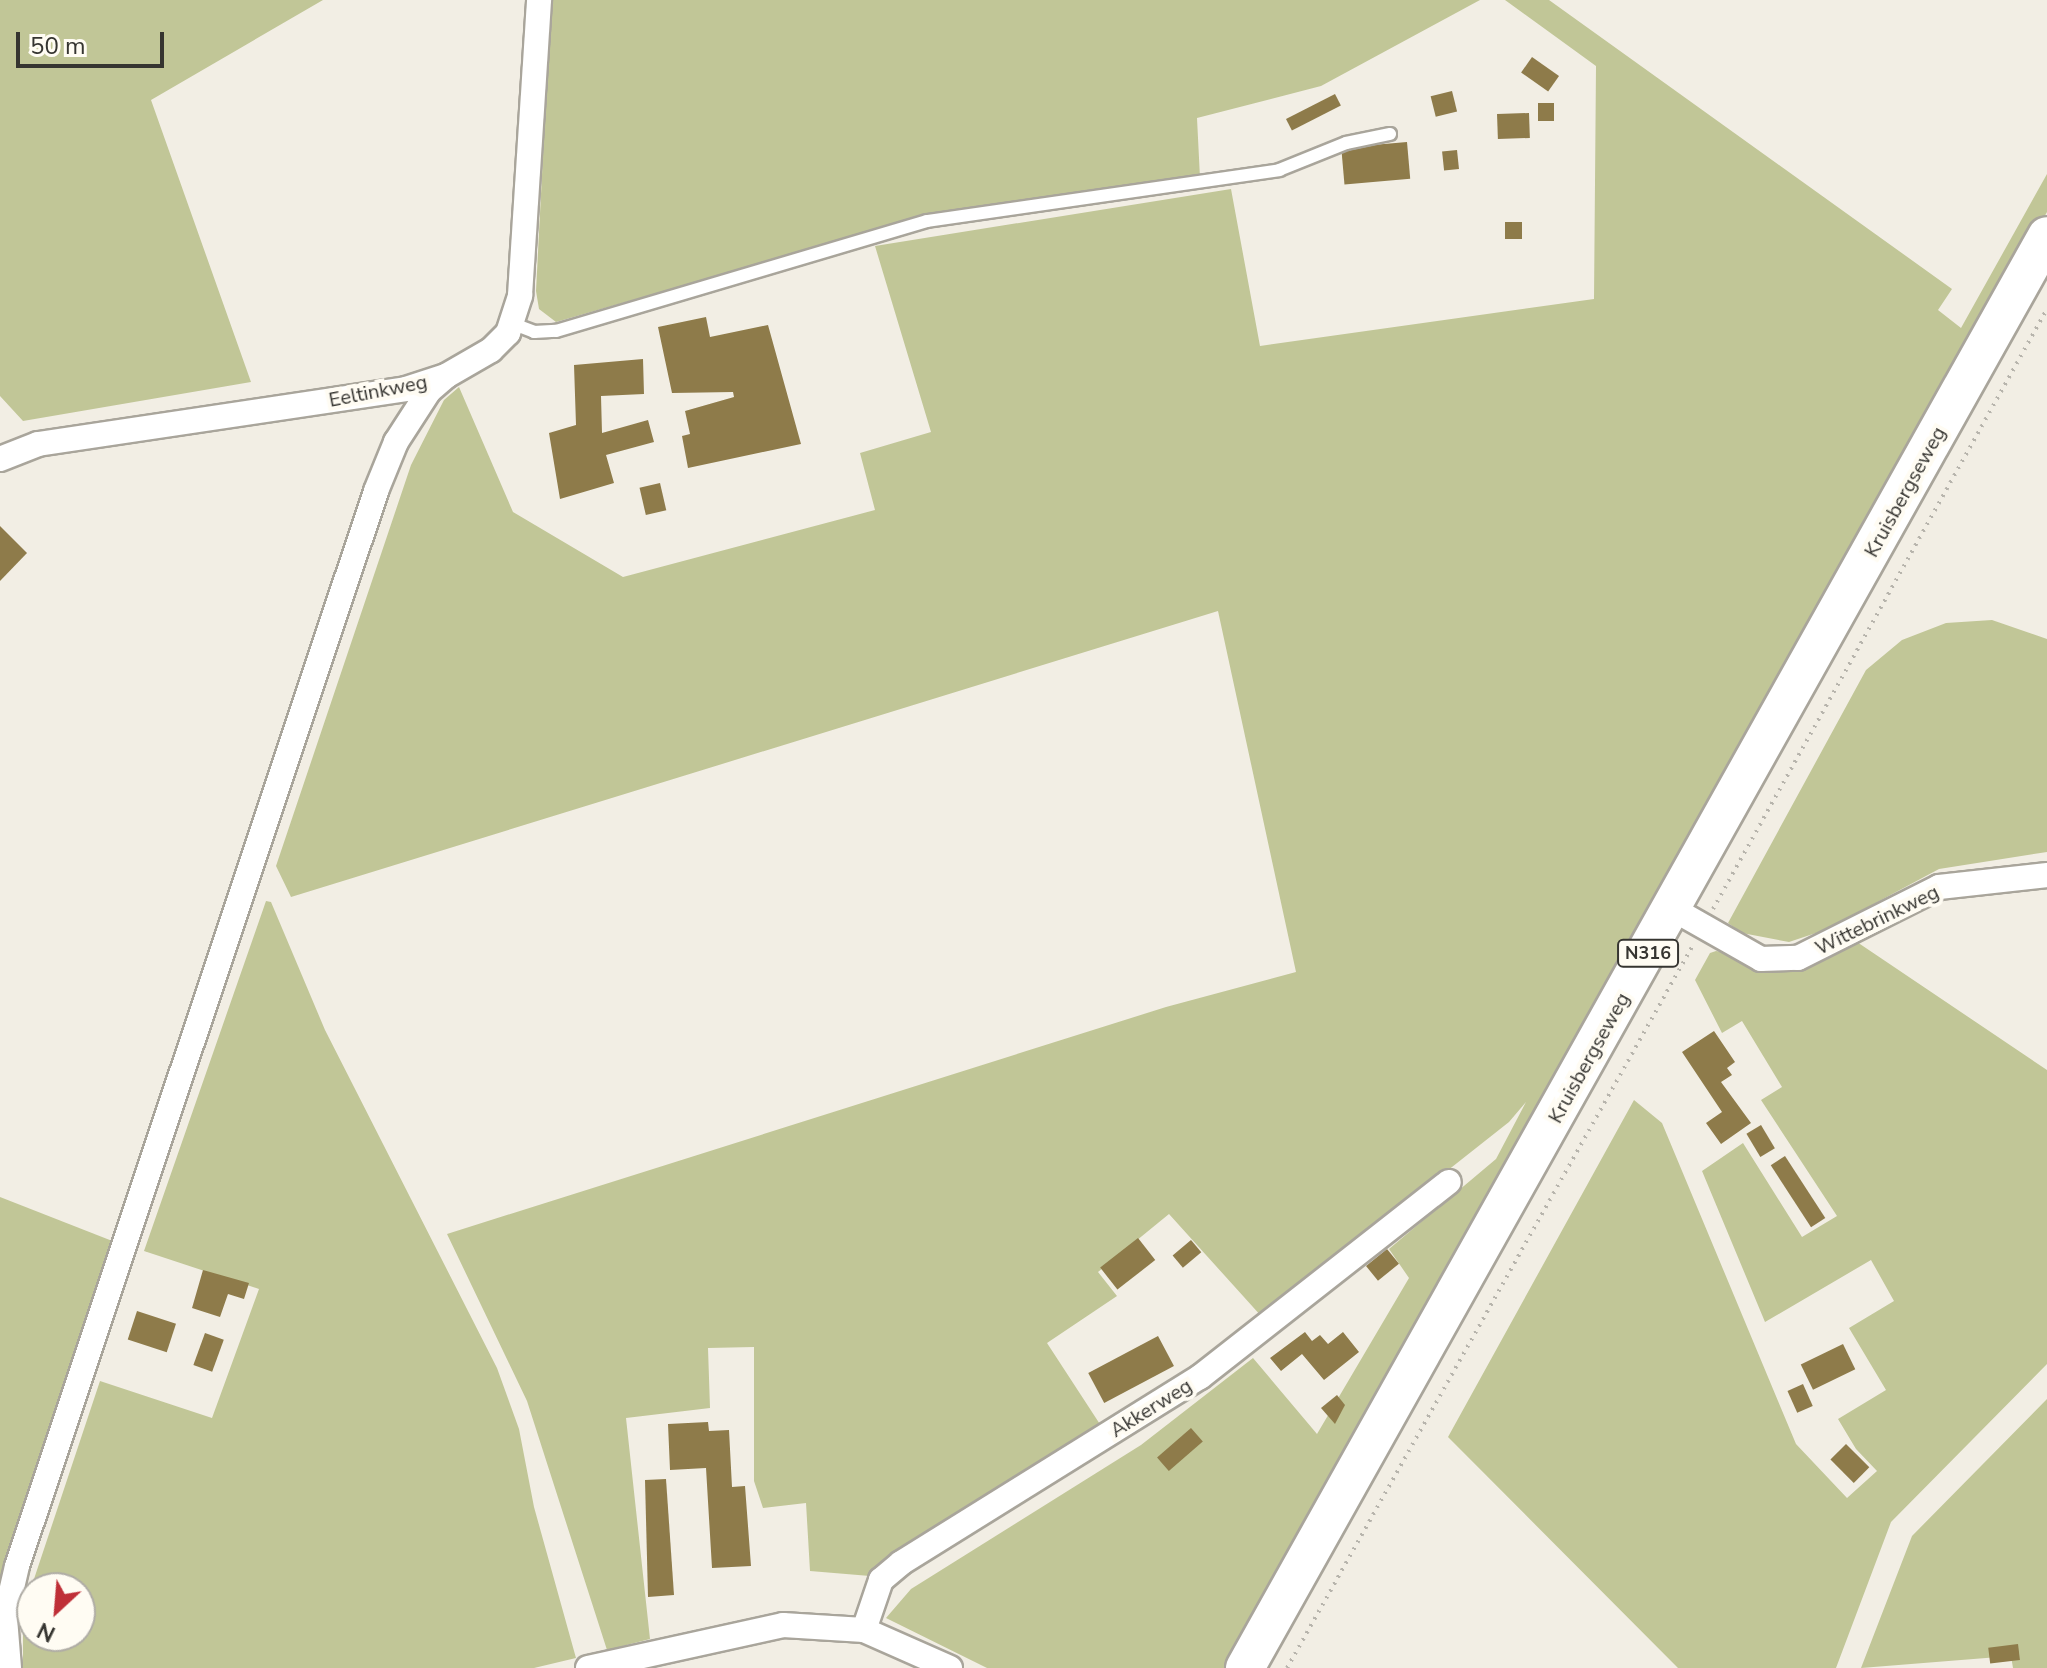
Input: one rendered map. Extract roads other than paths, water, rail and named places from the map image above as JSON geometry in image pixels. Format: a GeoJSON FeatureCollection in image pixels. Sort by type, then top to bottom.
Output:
{"type":"FeatureCollection","features":[{"type":"Feature","properties":{"kind":"main road","name":"Kruisbergseweg"},"geometry":{"type":"LineString","coordinates":[[1245,1668],[1688,919],[2047,236]]}},
{"type":"Feature","properties":{"kind":"street","name":"Eeltinkweg"},"geometry":{"type":"LineString","coordinates":[[0,459],[38,444],[406,389],[446,376],[491,350],[511,323],[520,295],[539,0]]}},
{"type":"Feature","properties":{"kind":"street"},"geometry":{"type":"LineString","coordinates":[[9,1668],[2,1616],[22,1551],[376,491],[396,442],[429,391],[446,376]]}},
{"type":"Feature","properties":{"kind":"street","name":"Wittebrinkweg"},"geometry":{"type":"LineString","coordinates":[[1688,919],[1761,959],[1798,958],[1939,887],[2047,875]]}},
{"type":"Feature","properties":{"kind":"street","name":"Akkerweg"},"geometry":{"type":"LineString","coordinates":[[864,1630],[881,1580],[901,1563],[1200,1377],[1449,1182]]}},
{"type":"Feature","properties":{"kind":"street"},"geometry":{"type":"LineString","coordinates":[[588,1668],[783,1625],[864,1630],[950,1668]]}},
{"type":"Feature","properties":{"kind":"lane"},"geometry":{"type":"LineString","coordinates":[[511,323],[534,332],[556,331],[927,221],[1279,170],[1346,143],[1390,134]]}}]}
